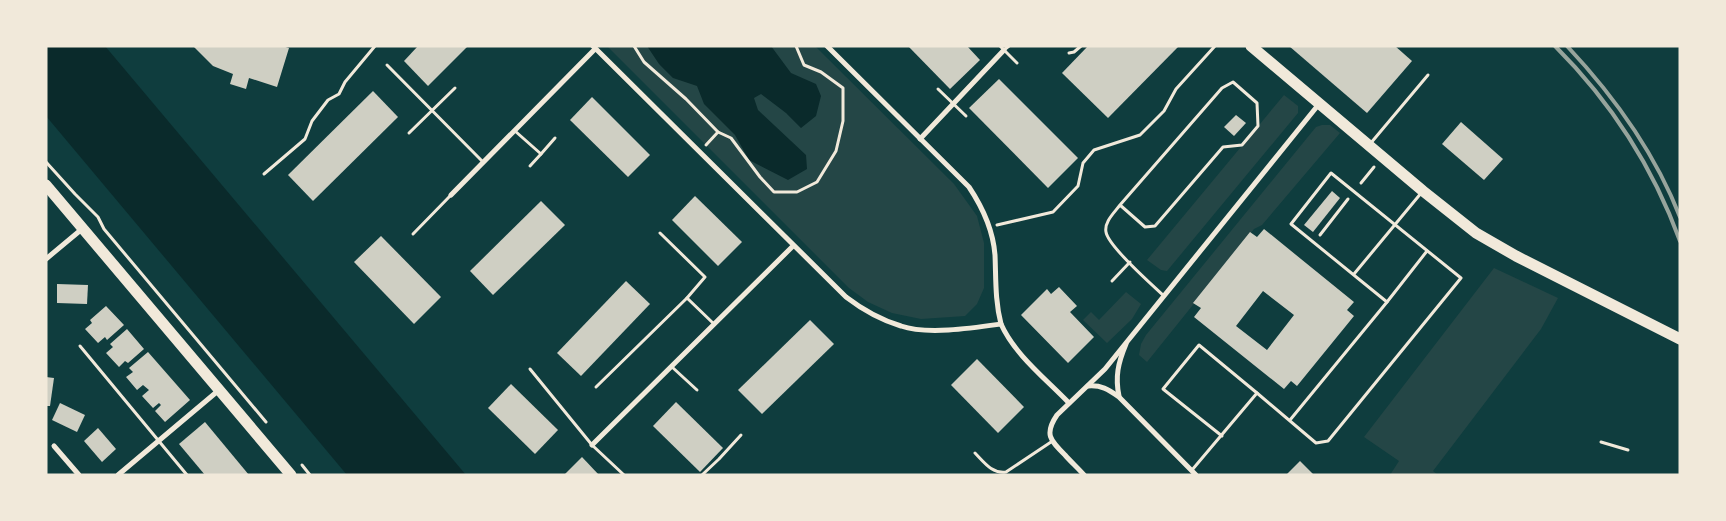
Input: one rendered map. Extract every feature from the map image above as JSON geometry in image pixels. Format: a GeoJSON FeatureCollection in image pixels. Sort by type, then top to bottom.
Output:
{"type":"FeatureCollection","features":[{"type":"Feature","properties":{"kind":"highway"},"geometry":{"type":"LineString","coordinates":[[1251,46],[1461,222],[1496,245],[1680,339]]}},
{"type":"Feature","properties":{"kind":"highway"},"geometry":{"type":"LineString","coordinates":[[46,185],[291,475]]}},
{"type":"Feature","properties":{"kind":"street"},"geometry":{"type":"LineString","coordinates":[[827,46],[969,187],[982,207],[989,226],[995,254],[995,292],[1000,324],[1016,350],[1069,403]]}},
{"type":"Feature","properties":{"kind":"street"},"geometry":{"type":"LineString","coordinates":[[451,196],[594,47],[793,246],[846,297],[863,310],[903,327],[933,330],[1000,324]]}},
{"type":"Feature","properties":{"kind":"street"},"geometry":{"type":"LineString","coordinates":[[920,139],[1004,48]]}},
{"type":"Feature","properties":{"kind":"street"},"geometry":{"type":"LineString","coordinates":[[1084,475],[1052,442],[1049,432],[1051,423],[1105,369],[1319,103]]}},
{"type":"Feature","properties":{"kind":"street"},"geometry":{"type":"LineString","coordinates":[[46,259],[83,228]]}},
{"type":"Feature","properties":{"kind":"street"},"geometry":{"type":"LineString","coordinates":[[592,445],[793,246]]}},
{"type":"Feature","properties":{"kind":"street"},"geometry":{"type":"LineString","coordinates":[[1119,397],[1117,372],[1120,359],[1130,336]]}},
{"type":"Feature","properties":{"kind":"street"},"geometry":{"type":"LineString","coordinates":[[1088,386],[1099,385],[1119,397],[1194,473]]}},
{"type":"Feature","properties":{"kind":"street"},"geometry":{"type":"LineString","coordinates":[[118,475],[219,389]]}},
{"type":"Feature","properties":{"kind":"street"},"geometry":{"type":"LineString","coordinates":[[54,446],[79,475]]}},
{"type":"Feature","properties":{"kind":"lane"},"geometry":{"type":"LineString","coordinates":[[1004,48],[1017,63]]}},
{"type":"Feature","properties":{"kind":"lane"},"geometry":{"type":"LineString","coordinates":[[387,65],[483,163]]}},
{"type":"Feature","properties":{"kind":"lane"},"geometry":{"type":"LineString","coordinates":[[1369,145],[1428,75]]}},
{"type":"Feature","properties":{"kind":"lane"},"geometry":{"type":"LineString","coordinates":[[1120,206],[1145,227],[1156,226],[1223,147],[1242,145],[1258,126],[1257,103],[1233,82],[1222,88],[1120,206],[1108,222],[1106,232],[1111,244],[1163,295]]}},
{"type":"Feature","properties":{"kind":"lane"},"geometry":{"type":"LineString","coordinates":[[410,133],[455,88]]}},
{"type":"Feature","properties":{"kind":"lane"},"geometry":{"type":"LineString","coordinates":[[938,89],[966,116]]}},
{"type":"Feature","properties":{"kind":"lane"},"geometry":{"type":"LineString","coordinates":[[515,131],[541,154]]}},
{"type":"Feature","properties":{"kind":"lane"},"geometry":{"type":"LineString","coordinates":[[530,166],[555,138]]}},
{"type":"Feature","properties":{"kind":"lane"},"geometry":{"type":"LineString","coordinates":[[1222,436],[1164,389],[1198,346],[1316,443],[1328,440],[1461,278],[1331,172],[1291,224],[1386,302]]}},
{"type":"Feature","properties":{"kind":"lane"},"geometry":{"type":"LineString","coordinates":[[1354,274],[1423,191]]}},
{"type":"Feature","properties":{"kind":"lane"},"geometry":{"type":"LineString","coordinates":[[413,234],[451,196]]}},
{"type":"Feature","properties":{"kind":"lane"},"geometry":{"type":"LineString","coordinates":[[596,387],[705,278],[660,233]]}},
{"type":"Feature","properties":{"kind":"lane"},"geometry":{"type":"LineString","coordinates":[[1290,420],[1427,250]]}},
{"type":"Feature","properties":{"kind":"lane"},"geometry":{"type":"LineString","coordinates":[[1112,280],[1130,262]]}},
{"type":"Feature","properties":{"kind":"lane"},"geometry":{"type":"LineString","coordinates":[[687,298],[715,324]]}},
{"type":"Feature","properties":{"kind":"lane"},"geometry":{"type":"LineString","coordinates":[[80,346],[187,475]]}},
{"type":"Feature","properties":{"kind":"lane"},"geometry":{"type":"LineString","coordinates":[[672,366],[697,390]]}},
{"type":"Feature","properties":{"kind":"lane"},"geometry":{"type":"LineString","coordinates":[[530,369],[592,445],[624,475]]}},
{"type":"Feature","properties":{"kind":"lane"},"geometry":{"type":"LineString","coordinates":[[1194,473],[1257,393]]}},
{"type":"Feature","properties":{"kind":"lane"},"geometry":{"type":"LineString","coordinates":[[702,475],[741,435]]}},
{"type":"Feature","properties":{"kind":"lane"},"geometry":{"type":"LineString","coordinates":[[975,453],[993,470],[999,473],[1006,472],[1052,442]]}},
{"type":"Feature","properties":{"kind":"path"},"geometry":{"type":"LineString","coordinates":[[264,174],[305,139],[312,122],[328,100],[338,94],[345,82],[375,46]]}},
{"type":"Feature","properties":{"kind":"path"},"geometry":{"type":"LineString","coordinates":[[634,46],[644,62],[686,99],[718,132],[731,138],[760,177],[774,192],[797,192],[817,182],[836,151],[844,121],[843,88],[821,72],[804,65],[796,46]]}},
{"type":"Feature","properties":{"kind":"path"},"geometry":{"type":"LineString","coordinates":[[1068,53],[1074,52],[1081,46]]}},
{"type":"Feature","properties":{"kind":"path"},"geometry":{"type":"LineString","coordinates":[[989,226],[1053,212],[1078,186],[1082,164],[1094,150],[1140,135],[1164,111],[1176,89],[1215,46]]}},
{"type":"Feature","properties":{"kind":"path"},"geometry":{"type":"LineString","coordinates":[[699,152],[718,132]]}},
{"type":"Feature","properties":{"kind":"path"},"geometry":{"type":"LineString","coordinates":[[46,162],[98,217],[104,229],[268,424]]}},
{"type":"Feature","properties":{"kind":"path"},"geometry":{"type":"LineString","coordinates":[[1361,183],[1372,170]]}},
{"type":"Feature","properties":{"kind":"path"},"geometry":{"type":"LineString","coordinates":[[1320,234],[1348,199]]}},
{"type":"Feature","properties":{"kind":"path"},"geometry":{"type":"LineString","coordinates":[[1601,442],[1628,450]]}},
{"type":"Feature","properties":{"kind":"path"},"geometry":{"type":"LineString","coordinates":[[300,462],[310,475]]}},
{"type":"Feature","properties":{"kind":"shaded area"},"geometry":{"type":"Polygon","coordinates":[[[46,46],[105,46],[466,475],[347,475],[46,116],[46,46]]]}},
{"type":"Feature","properties":{"kind":"shaded area"},"geometry":{"type":"Polygon","coordinates":[[[607,46],[815,46],[954,184],[977,216],[984,243],[984,288],[977,304],[965,316],[921,319],[892,313],[868,302],[849,288],[607,46]]]}},
{"type":"Feature","properties":{"kind":"shaded area"},"geometry":{"type":"Polygon","coordinates":[[[647,46],[771,46],[791,73],[816,84],[821,96],[816,116],[801,128],[786,113],[761,94],[754,98],[758,110],[806,155],[807,169],[788,180],[749,160],[735,135],[704,104],[697,86],[673,78],[659,64],[647,46]]]}},
{"type":"Feature","properties":{"kind":"shaded area"},"geometry":{"type":"Polygon","coordinates":[[[1284,95],[1298,106],[1298,113],[1167,271],[1161,270],[1147,260],[1284,95]]]}},
{"type":"Feature","properties":{"kind":"shaded area"},"geometry":{"type":"Polygon","coordinates":[[[1330,125],[1340,133],[1262,225],[1254,229],[1147,362],[1139,355],[1141,344],[1146,335],[1316,127],[1330,125]]]}},
{"type":"Feature","properties":{"kind":"shaded area"},"geometry":{"type":"Polygon","coordinates":[[[1494,268],[1558,298],[1541,329],[1433,471],[1438,475],[1390,475],[1399,461],[1364,437],[1494,268]]]}},
{"type":"Feature","properties":{"kind":"shaded area"},"geometry":{"type":"Polygon","coordinates":[[[1126,292],[1141,304],[1132,319],[1107,343],[1083,320],[1091,312],[1099,320],[1126,292]]]}},
{"type":"Feature","properties":{"kind":"building"},"geometry":{"type":"Polygon","coordinates":[[[193,46],[282,46],[289,48],[277,87],[249,78],[246,89],[230,84],[233,74],[213,66],[193,46]]]}},
{"type":"Feature","properties":{"kind":"building"},"geometry":{"type":"Polygon","coordinates":[[[418,46],[468,46],[428,86],[404,61],[418,46]]]}},
{"type":"Feature","properties":{"kind":"building"},"geometry":{"type":"Polygon","coordinates":[[[908,46],[967,46],[980,60],[950,89],[908,46]]]}},
{"type":"Feature","properties":{"kind":"building"},"geometry":{"type":"Polygon","coordinates":[[[1088,46],[1179,46],[1108,118],[1062,73],[1088,46]]]}},
{"type":"Feature","properties":{"kind":"building"},"geometry":{"type":"Polygon","coordinates":[[[1289,46],[1395,46],[1412,61],[1367,113],[1289,46]]]}},
{"type":"Feature","properties":{"kind":"building"},"geometry":{"type":"Polygon","coordinates":[[[999,79],[1078,158],[1048,188],[969,108],[999,79]]]}},
{"type":"Feature","properties":{"kind":"building"},"geometry":{"type":"Polygon","coordinates":[[[373,91],[398,117],[313,201],[288,175],[373,91]]]}},
{"type":"Feature","properties":{"kind":"building"},"geometry":{"type":"Polygon","coordinates":[[[592,97],[650,155],[628,177],[570,120],[592,97]]]}},
{"type":"Feature","properties":{"kind":"building"},"geometry":{"type":"Polygon","coordinates":[[[1236,115],[1246,123],[1234,136],[1224,127],[1236,115]]]}},
{"type":"Feature","properties":{"kind":"building"},"geometry":{"type":"Polygon","coordinates":[[[1461,122],[1503,159],[1484,180],[1442,144],[1461,122]]]}},
{"type":"Feature","properties":{"kind":"building"},"geometry":{"type":"Polygon","coordinates":[[[1332,191],[1340,198],[1313,232],[1304,225],[1332,191]]]}},
{"type":"Feature","properties":{"kind":"building"},"geometry":{"type":"Polygon","coordinates":[[[695,196],[742,242],[718,266],[672,220],[695,196]]]}},
{"type":"Feature","properties":{"kind":"building"},"geometry":{"type":"Polygon","coordinates":[[[541,201],[565,225],[493,295],[470,271],[541,201]]]}},
{"type":"Feature","properties":{"kind":"building"},"geometry":{"type":"Polygon","coordinates":[[[1264,229],[1354,302],[1347,310],[1354,316],[1297,386],[1291,381],[1284,389],[1194,317],[1201,308],[1193,303],[1250,232],[1257,237],[1264,229]],[[1263,291],[1236,326],[1267,350],[1294,315],[1263,291]]]}},
{"type":"Feature","properties":{"kind":"building"},"geometry":{"type":"Polygon","coordinates":[[[381,236],[441,297],[414,324],[354,262],[381,236]]]}},
{"type":"Feature","properties":{"kind":"building"},"geometry":{"type":"Polygon","coordinates":[[[626,281],[650,304],[581,376],[557,353],[626,281]]]}},
{"type":"Feature","properties":{"kind":"building"},"geometry":{"type":"Polygon","coordinates":[[[57,284],[88,285],[87,304],[57,303],[57,284]]]}},
{"type":"Feature","properties":{"kind":"building"},"geometry":{"type":"Polygon","coordinates":[[[1059,287],[1077,306],[1070,312],[1094,337],[1068,363],[1021,315],[1047,289],[1051,294],[1059,287]]]}},
{"type":"Feature","properties":{"kind":"building"},"geometry":{"type":"Polygon","coordinates":[[[106,306],[124,325],[107,340],[105,337],[98,343],[85,329],[92,323],[90,320],[106,306]]]}},
{"type":"Feature","properties":{"kind":"building"},"geometry":{"type":"Polygon","coordinates":[[[810,320],[834,344],[762,414],[738,390],[810,320]]]}},
{"type":"Feature","properties":{"kind":"building"},"geometry":{"type":"Polygon","coordinates":[[[127,329],[144,349],[128,363],[125,361],[119,367],[106,353],[113,347],[110,344],[127,329]]]}},
{"type":"Feature","properties":{"kind":"building"},"geometry":{"type":"Polygon","coordinates":[[[148,352],[190,400],[165,422],[155,411],[161,405],[159,403],[153,408],[142,396],[149,390],[143,385],[137,390],[126,377],[133,372],[129,368],[148,352]]]}},
{"type":"Feature","properties":{"kind":"building"},"geometry":{"type":"Polygon","coordinates":[[[977,359],[1024,407],[998,433],[951,385],[977,359]]]}},
{"type":"Feature","properties":{"kind":"building"},"geometry":{"type":"Polygon","coordinates":[[[46,377],[54,378],[50,406],[46,406],[46,377]]]}},
{"type":"Feature","properties":{"kind":"building"},"geometry":{"type":"Polygon","coordinates":[[[511,384],[558,430],[535,454],[488,408],[511,384]]]}},
{"type":"Feature","properties":{"kind":"building"},"geometry":{"type":"Polygon","coordinates":[[[676,402],[723,448],[700,472],[653,426],[676,402]]]}},
{"type":"Feature","properties":{"kind":"building"},"geometry":{"type":"Polygon","coordinates":[[[60,403],[85,415],[77,432],[52,420],[60,403]]]}},
{"type":"Feature","properties":{"kind":"building"},"geometry":{"type":"Polygon","coordinates":[[[205,422],[249,475],[205,475],[179,444],[205,422]]]}},
{"type":"Feature","properties":{"kind":"building"},"geometry":{"type":"Polygon","coordinates":[[[98,428],[116,449],[102,462],[84,441],[98,428]]]}},
{"type":"Feature","properties":{"kind":"building"},"geometry":{"type":"Polygon","coordinates":[[[582,457],[599,475],[564,475],[582,457]]]}},
{"type":"Feature","properties":{"kind":"building"},"geometry":{"type":"Polygon","coordinates":[[[1300,461],[1314,475],[1286,475],[1300,461]]]}},
{"type":"Feature","properties":{"kind":"railway"},"geometry":{"type":"LineString","coordinates":[[1555,46],[1594,89],[1628,136],[1657,187],[1680,241]]}},
{"type":"Feature","properties":{"kind":"railway"},"geometry":{"type":"LineString","coordinates":[[1567,46],[1601,85],[1632,126],[1658,170],[1680,217]]}}]}
